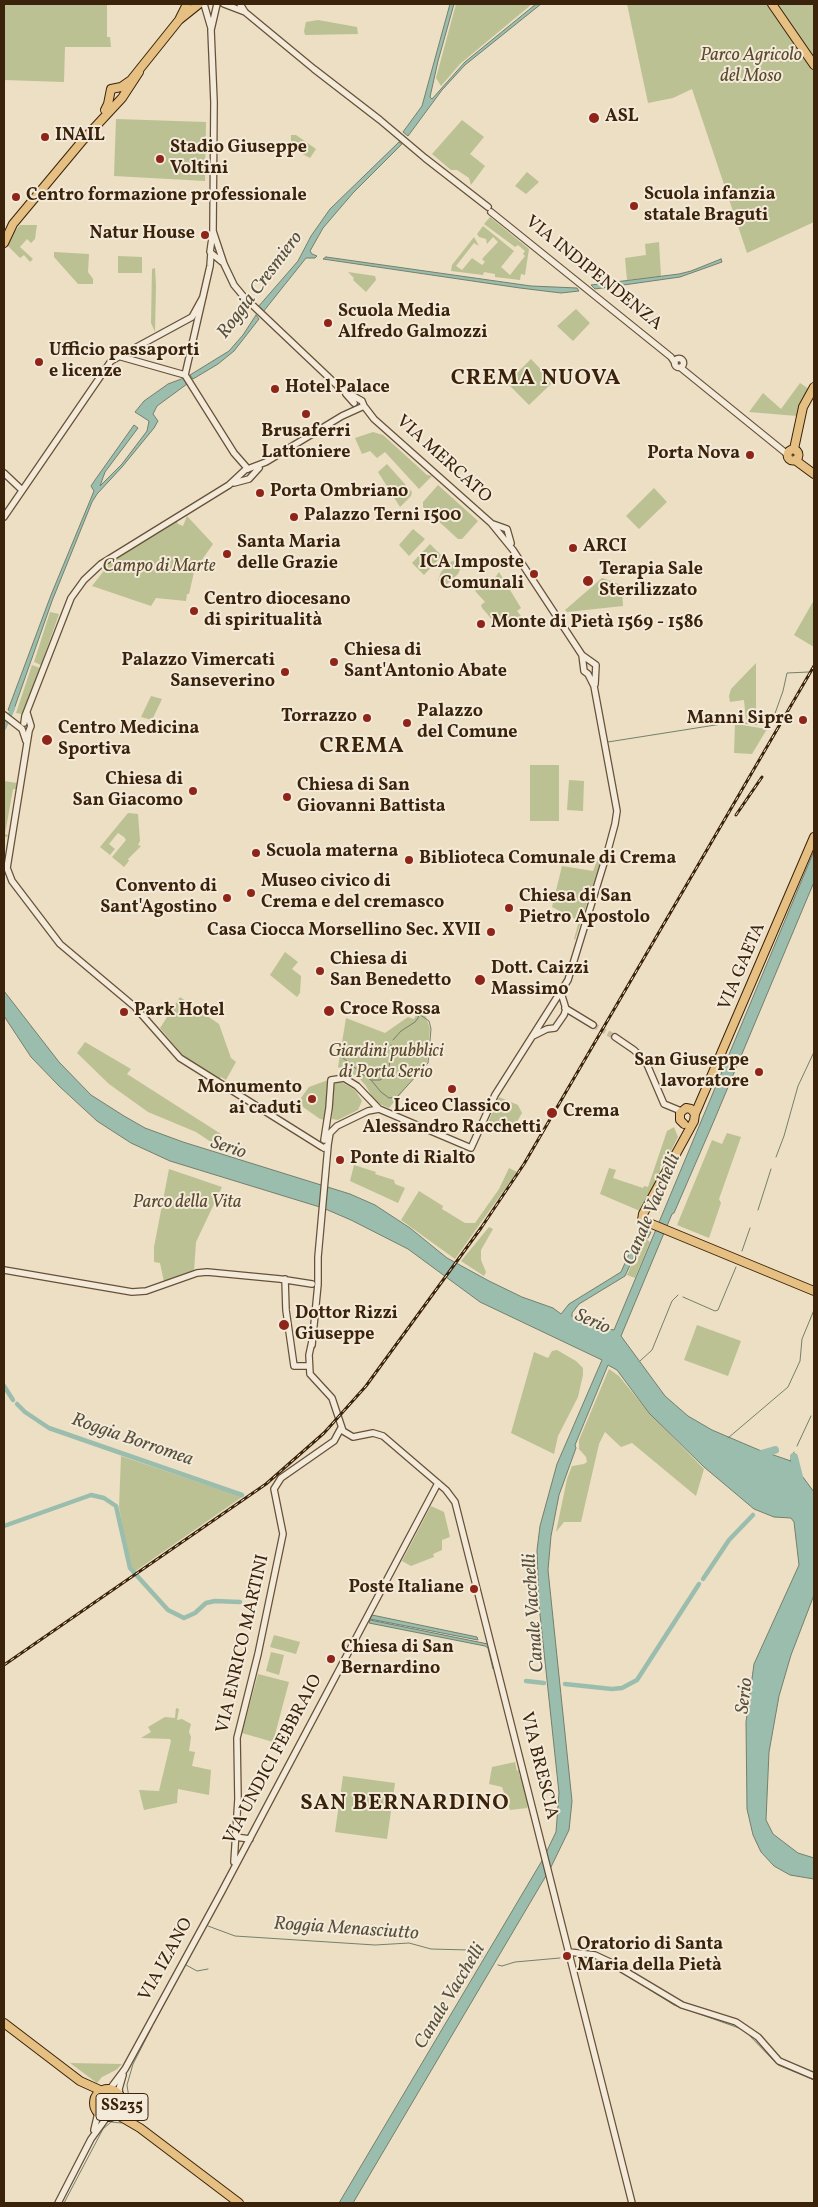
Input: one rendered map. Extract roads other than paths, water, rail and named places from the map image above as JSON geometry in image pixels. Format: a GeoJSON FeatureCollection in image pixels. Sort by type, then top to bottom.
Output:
{"type":"FeatureCollection","features":[{"type":"Feature","properties":{"kind":"main road"},"geometry":{"type":"LineString","coordinates":[[180,20],[187,4]]}},
{"type":"Feature","properties":{"kind":"main road"},"geometry":{"type":"LineString","coordinates":[[4,241],[13,224],[180,20],[199,4]]}},
{"type":"Feature","properties":{"kind":"main road"},"geometry":{"type":"LineString","coordinates":[[772,4],[814,65]]}},
{"type":"Feature","properties":{"kind":"main road"},"geometry":{"type":"LineString","coordinates":[[83,140],[107,108],[113,88],[120,94]]}},
{"type":"Feature","properties":{"kind":"main road"},"geometry":{"type":"LineString","coordinates":[[110,96],[112,99],[120,94]]}},
{"type":"Feature","properties":{"kind":"main road"},"geometry":{"type":"LineString","coordinates":[[4,231],[13,224]]}},
{"type":"Feature","properties":{"kind":"main road"},"geometry":{"type":"LineString","coordinates":[[814,387],[802,407],[793,454],[814,472]]}},
{"type":"Feature","properties":{"kind":"main road","name":"VIA GAETA"},"geometry":{"type":"LineString","coordinates":[[688,1123],[695,1111],[814,837]]}},
{"type":"Feature","properties":{"kind":"main road"},"geometry":{"type":"LineString","coordinates":[[695,1111],[686,1108],[678,1112],[680,1120],[688,1123],[686,1134],[642,1220],[814,1291]]}},
{"type":"Feature","properties":{"kind":"main road"},"geometry":{"type":"LineString","coordinates":[[4,2022],[80,2081]]}},
{"type":"Feature","properties":{"kind":"main road","name":"SS235"},"geometry":{"type":"LineString","coordinates":[[80,2081],[120,2095],[122,2107],[140,2128]]}},
{"type":"Feature","properties":{"kind":"main road","name":"SS235"},"geometry":{"type":"LineString","coordinates":[[80,2081],[94,2096],[98,2113],[108,2117],[116,2114],[122,2107]]}},
{"type":"Feature","properties":{"kind":"main road","name":"SS235"},"geometry":{"type":"LineString","coordinates":[[95,2104],[97,2096],[106,2090]]}},
{"type":"Feature","properties":{"kind":"main road","name":"SS235"},"geometry":{"type":"LineString","coordinates":[[116,2114],[140,2128]]}},
{"type":"Feature","properties":{"kind":"main road"},"geometry":{"type":"LineString","coordinates":[[140,2128],[239,2203]]}},
{"type":"Feature","properties":{"kind":"street"},"geometry":{"type":"LineString","coordinates":[[204,4],[211,30],[213,231],[215,252],[210,266],[185,375],[246,473]]}},
{"type":"Feature","properties":{"kind":"street"},"geometry":{"type":"LineString","coordinates":[[211,30],[217,4]]}},
{"type":"Feature","properties":{"kind":"street","name":"VIA INDIPENDENZA"},"geometry":{"type":"LineString","coordinates":[[224,4],[245,12],[309,64],[316,66],[339,85],[344,92],[671,357],[676,361],[682,360],[682,366],[793,454]]}},
{"type":"Feature","properties":{"kind":"street","name":"VIA INDIPENDENZA"},"geometry":{"type":"LineString","coordinates":[[240,4],[245,12]]}},
{"type":"Feature","properties":{"kind":"street","name":"VIA MERCATO"},"geometry":{"type":"LineString","coordinates":[[215,252],[224,264],[234,285],[255,308],[358,406],[504,533],[588,662]]}},
{"type":"Feature","properties":{"kind":"street"},"geometry":{"type":"LineString","coordinates":[[4,517],[111,361],[192,317],[203,297]]}},
{"type":"Feature","properties":{"kind":"street"},"geometry":{"type":"LineString","coordinates":[[132,359],[130,355],[133,348]]}},
{"type":"Feature","properties":{"kind":"street"},"geometry":{"type":"LineString","coordinates":[[118,356],[185,375]]}},
{"type":"Feature","properties":{"kind":"street"},"geometry":{"type":"LineString","coordinates":[[176,371],[182,370],[186,365]]}},
{"type":"Feature","properties":{"kind":"street"},"geometry":{"type":"LineString","coordinates":[[324,1144],[312,1142],[180,1058],[136,1007],[60,944],[6,872],[27,743],[26,714],[71,598],[84,580],[101,564],[246,473],[358,406]]}},
{"type":"Feature","properties":{"kind":"street"},"geometry":{"type":"LineString","coordinates":[[4,473],[22,490]]}},
{"type":"Feature","properties":{"kind":"street"},"geometry":{"type":"LineString","coordinates":[[341,1428],[334,1403],[328,1392],[311,1377],[308,1366],[315,1306],[314,1282],[318,1257],[325,1165],[324,1144],[331,1080],[344,1078],[362,1091],[379,1109],[471,1148],[495,1095],[531,1038],[543,1026],[545,1016],[562,989],[572,968],[617,816],[594,686],[588,674],[584,671],[588,662],[595,663],[594,686]]}},
{"type":"Feature","properties":{"kind":"street"},"geometry":{"type":"LineString","coordinates":[[588,674],[594,673],[596,670]]}},
{"type":"Feature","properties":{"kind":"street"},"geometry":{"type":"LineString","coordinates":[[4,714],[25,727]]}},
{"type":"Feature","properties":{"kind":"street"},"geometry":{"type":"LineString","coordinates":[[13,719],[21,718],[26,714]]}},
{"type":"Feature","properties":{"kind":"street"},"geometry":{"type":"LineString","coordinates":[[543,1026],[555,1028],[564,1015],[565,1006],[562,989]]}},
{"type":"Feature","properties":{"kind":"street"},"geometry":{"type":"LineString","coordinates":[[552,1006],[557,1002],[565,1006],[575,1016],[592,1025]]}},
{"type":"Feature","properties":{"kind":"street"},"geometry":{"type":"LineString","coordinates":[[564,1015],[575,1016]]}},
{"type":"Feature","properties":{"kind":"street"},"geometry":{"type":"LineString","coordinates":[[531,1038],[543,1026]]}},
{"type":"Feature","properties":{"kind":"street"},"geometry":{"type":"LineString","coordinates":[[614,1037],[634,1050],[646,1062],[660,1100],[678,1112]]}},
{"type":"Feature","properties":{"kind":"street"},"geometry":{"type":"LineString","coordinates":[[324,1144],[332,1129],[359,1115],[379,1109]]}},
{"type":"Feature","properties":{"kind":"street"},"geometry":{"type":"LineString","coordinates":[[4,1270],[132,1292],[146,1291],[197,1273],[207,1272],[314,1282]]}},
{"type":"Feature","properties":{"kind":"street"},"geometry":{"type":"LineString","coordinates":[[285,1279],[286,1310],[294,1366],[308,1366]]}},
{"type":"Feature","properties":{"kind":"street"},"geometry":{"type":"LineString","coordinates":[[312,1341],[312,1366],[317,1381]]}},
{"type":"Feature","properties":{"kind":"street","name":"VIA BRESCIA"},"geometry":{"type":"LineString","coordinates":[[341,1428],[354,1437],[373,1433],[383,1436],[453,1497],[459,1514],[632,2203]]}},
{"type":"Feature","properties":{"kind":"street","name":"VIA ENRICO MARTINI"},"geometry":{"type":"LineString","coordinates":[[234,1865],[238,1799],[237,1738],[284,1534],[274,1492],[275,1485],[281,1478],[334,1441],[341,1428]]}},
{"type":"Feature","properties":{"kind":"street","name":"VIA UNDICI FEBBRAIO"},"geometry":{"type":"LineString","coordinates":[[234,1865],[250,1839],[438,1483]]}},
{"type":"Feature","properties":{"kind":"street"},"geometry":{"type":"LineString","coordinates":[[235,1837],[250,1839]]}},
{"type":"Feature","properties":{"kind":"street"},"geometry":{"type":"LineString","coordinates":[[235,1845],[238,1850],[244,1850]]}},
{"type":"Feature","properties":{"kind":"street","name":"VIA IZANO"},"geometry":{"type":"LineString","coordinates":[[120,2095],[119,2089],[125,2069],[234,1865]]}},
{"type":"Feature","properties":{"kind":"street"},"geometry":{"type":"LineString","coordinates":[[569,1952],[595,1955],[682,2005],[742,2025],[758,2037],[779,2061],[814,2076]]}},
{"type":"Feature","properties":{"kind":"street","name":"VIA IZANO"},"geometry":{"type":"LineString","coordinates":[[106,2090],[125,2069]]}},
{"type":"Feature","properties":{"kind":"street"},"geometry":{"type":"LineString","coordinates":[[91,2139],[98,2113]]}},
{"type":"Feature","properties":{"kind":"street"},"geometry":{"type":"LineString","coordinates":[[58,2203],[91,2139],[108,2117]]}},
{"type":"Feature","properties":{"kind":"waterway"},"geometry":{"type":"LineString","coordinates":[[735,722],[767,725],[773,719],[787,673],[809,672]]}},
{"type":"Feature","properties":{"kind":"waterway","name":"Roggia Cresmiero"},"geometry":{"type":"LineString","coordinates":[[4,728],[13,708]]}},
{"type":"Feature","properties":{"kind":"waterway"},"geometry":{"type":"LineString","coordinates":[[608,742],[728,723]]}},
{"type":"Feature","properties":{"kind":"waterway"},"geometry":{"type":"LineString","coordinates":[[393,1040],[418,1018],[419,1014],[416,1008]]}},
{"type":"Feature","properties":{"kind":"waterway"},"geometry":{"type":"LineString","coordinates":[[371,1080],[389,1098],[397,1097],[428,1063],[431,1029],[429,1021],[419,1014]]}},
{"type":"Feature","properties":{"kind":"waterway"},"geometry":{"type":"LineString","coordinates":[[342,1057],[366,1077],[371,1080],[380,1080],[386,1076],[389,1069],[391,1045]]}},
{"type":"Feature","properties":{"kind":"waterway"},"geometry":{"type":"LineString","coordinates":[[776,1157],[798,1086],[814,1052]]}},
{"type":"Feature","properties":{"kind":"waterway"},"geometry":{"type":"LineString","coordinates":[[758,1210],[771,1169]]}},
{"type":"Feature","properties":{"kind":"waterway"},"geometry":{"type":"LineString","coordinates":[[742,1251],[750,1228]]}},
{"type":"Feature","properties":{"kind":"waterway"},"geometry":{"type":"LineString","coordinates":[[683,1297],[715,1311],[718,1310],[736,1267]]}},
{"type":"Feature","properties":{"kind":"waterway"},"geometry":{"type":"LineString","coordinates":[[640,1361],[652,1350],[672,1301],[678,1295]]}},
{"type":"Feature","properties":{"kind":"waterway"},"geometry":{"type":"LineString","coordinates":[[728,1438],[788,1387],[800,1361],[802,1339],[814,1310]]}},
{"type":"Feature","properties":{"kind":"waterway","name":"Roggia Borromea"},"geometry":{"type":"LineString","coordinates":[[4,1386],[13,1400]]}},
{"type":"Feature","properties":{"kind":"waterway","name":"Roggia Borromea"},"geometry":{"type":"LineString","coordinates":[[17,1404],[25,1412],[49,1428],[242,1495]]}},
{"type":"Feature","properties":{"kind":"waterway"},"geometry":{"type":"LineString","coordinates":[[797,1446],[811,1416]]}},
{"type":"Feature","properties":{"kind":"waterway"},"geometry":{"type":"LineString","coordinates":[[758,1455],[775,1450]]}},
{"type":"Feature","properties":{"kind":"waterway"},"geometry":{"type":"LineString","coordinates":[[790,1461],[794,1452]]}},
{"type":"Feature","properties":{"kind":"waterway"},"geometry":{"type":"LineString","coordinates":[[794,1457],[799,1477]]}},
{"type":"Feature","properties":{"kind":"waterway"},"geometry":{"type":"LineString","coordinates":[[4,1526],[91,1495],[104,1498],[116,1506],[130,1568],[168,1610],[184,1618],[195,1613],[206,1603],[215,1601],[240,1602]]}},
{"type":"Feature","properties":{"kind":"waterway"},"geometry":{"type":"LineString","coordinates":[[703,1579],[729,1540],[753,1515]]}},
{"type":"Feature","properties":{"kind":"waterway","name":"Roggia Borromea"},"geometry":{"type":"LineString","coordinates":[[565,1684],[612,1689],[622,1688],[637,1680],[699,1584]]}},
{"type":"Feature","properties":{"kind":"waterway","name":"Roggia Borromea"},"geometry":{"type":"LineString","coordinates":[[526,1681],[544,1683]]}},
{"type":"Feature","properties":{"kind":"waterway","name":"Roggia Menasciutto"},"geometry":{"type":"LineString","coordinates":[[208,1926],[235,1936],[375,1945],[409,1943],[431,1949],[469,1950],[482,1956]]}},
{"type":"Feature","properties":{"kind":"waterway","name":"Roggia Menasciutto"},"geometry":{"type":"LineString","coordinates":[[588,1957],[596,1959]]}},
{"type":"Feature","properties":{"kind":"waterway","name":"Roggia Menasciutto"},"geometry":{"type":"LineString","coordinates":[[498,1965],[560,1958]]}},
{"type":"Feature","properties":{"kind":"waterway"},"geometry":{"type":"LineString","coordinates":[[186,1965],[197,1971],[208,1969]]}},
{"type":"Feature","properties":{"kind":"waterway","name":"Roggia Menasciutto"},"geometry":{"type":"LineString","coordinates":[[615,1968],[674,2005],[739,2028]]}},
{"type":"Feature","properties":{"kind":"waterway"},"geometry":{"type":"LineString","coordinates":[[154,2023],[182,1971]]}},
{"type":"Feature","properties":{"kind":"waterway"},"geometry":{"type":"LineString","coordinates":[[131,2111],[127,2085],[133,2064],[152,2027]]}},
{"type":"Feature","properties":{"kind":"waterway","name":"Roggia Menasciutto"},"geometry":{"type":"LineString","coordinates":[[747,2033],[778,2065],[814,2080]]}},
{"type":"Feature","properties":{"kind":"waterway"},"geometry":{"type":"LineString","coordinates":[[64,2203],[103,2129],[111,2122],[121,2123]]}},
{"type":"Feature","properties":{"kind":"tunnel"},"geometry":{"type":"LineString","coordinates":[[593,1025],[615,1037]]}},
{"type":"Feature","properties":{"kind":"railway"},"geometry":{"type":"LineString","coordinates":[[4,1665],[266,1484],[324,1433],[366,1386],[481,1228],[524,1164],[814,666]]}},
{"type":"Feature","properties":{"kind":"railway"},"geometry":{"type":"LineString","coordinates":[[736,815],[762,777]]}},
{"type":"Feature","properties":{"kind":"place","name":"ASL"},"geometry":{"type":"Point","coordinates":[594,118]}},
{"type":"Feature","properties":{"kind":"place","name":"INAIL"},"geometry":{"type":"Point","coordinates":[45,137]}},
{"type":"Feature","properties":{"kind":"place","name":"Stadio Giuseppe Voltini"},"geometry":{"type":"Point","coordinates":[160,159]}},
{"type":"Feature","properties":{"kind":"place","name":"Centro formazione professionale"},"geometry":{"type":"Point","coordinates":[16,197]}},
{"type":"Feature","properties":{"kind":"place","name":"Scuola infanzia statale Braguti"},"geometry":{"type":"Point","coordinates":[634,206]}},
{"type":"Feature","properties":{"kind":"place","name":"Natur House"},"geometry":{"type":"Point","coordinates":[205,235]}},
{"type":"Feature","properties":{"kind":"place","name":"Scuola Media Alfredo Galmozzi"},"geometry":{"type":"Point","coordinates":[328,323]}},
{"type":"Feature","properties":{"kind":"place","name":"Ufficio passaporti e licenze"},"geometry":{"type":"Point","coordinates":[39,362]}},
{"type":"Feature","properties":{"kind":"place","name":"Hotel Palace"},"geometry":{"type":"Point","coordinates":[275,389]}},
{"type":"Feature","properties":{"kind":"place","name":"Brusaferri Lattoniere"},"geometry":{"type":"Point","coordinates":[306,414]}},
{"type":"Feature","properties":{"kind":"place","name":"Porta Nova"},"geometry":{"type":"Point","coordinates":[750,455]}},
{"type":"Feature","properties":{"kind":"place","name":"Porta Ombriano"},"geometry":{"type":"Point","coordinates":[260,493]}},
{"type":"Feature","properties":{"kind":"place","name":"Palazzo Terni 1500"},"geometry":{"type":"Point","coordinates":[294,517]}},
{"type":"Feature","properties":{"kind":"place","name":"ARCI"},"geometry":{"type":"Point","coordinates":[573,548]}},
{"type":"Feature","properties":{"kind":"place","name":"Santa Maria delle Grazie"},"geometry":{"type":"Point","coordinates":[227,554]}},
{"type":"Feature","properties":{"kind":"place","name":"ICA Imposte Comunali"},"geometry":{"type":"Point","coordinates":[534,574]}},
{"type":"Feature","properties":{"kind":"place","name":"Terapia Sale Sterilizzato"},"geometry":{"type":"Point","coordinates":[588,581]}},
{"type":"Feature","properties":{"kind":"place","name":"Centro diocesano di spiritualità"},"geometry":{"type":"Point","coordinates":[194,611]}},
{"type":"Feature","properties":{"kind":"place","name":"Monte di Pietà 1569 - 1586"},"geometry":{"type":"Point","coordinates":[481,624]}},
{"type":"Feature","properties":{"kind":"place","name":"Chiesa di Sant'Antonio Abate"},"geometry":{"type":"Point","coordinates":[334,662]}},
{"type":"Feature","properties":{"kind":"place","name":"Palazzo Vimercati Sanseverino"},"geometry":{"type":"Point","coordinates":[285,672]}},
{"type":"Feature","properties":{"kind":"place","name":"Torrazzo"},"geometry":{"type":"Point","coordinates":[367,718]}},
{"type":"Feature","properties":{"kind":"place","name":"Manni Sipre"},"geometry":{"type":"Point","coordinates":[803,720]}},
{"type":"Feature","properties":{"kind":"place","name":"Palazzo del Comune"},"geometry":{"type":"Point","coordinates":[407,723]}},
{"type":"Feature","properties":{"kind":"place","name":"Centro Medicina Sportiva"},"geometry":{"type":"Point","coordinates":[47,740]}},
{"type":"Feature","properties":{"kind":"place","name":"Chiesa di San Giacomo"},"geometry":{"type":"Point","coordinates":[193,791]}},
{"type":"Feature","properties":{"kind":"place","name":"Chiesa di San Giovanni Battista"},"geometry":{"type":"Point","coordinates":[287,797]}},
{"type":"Feature","properties":{"kind":"place","name":"Scuola materna"},"geometry":{"type":"Point","coordinates":[256,853]}},
{"type":"Feature","properties":{"kind":"place","name":"Biblioteca Comunale di Crema"},"geometry":{"type":"Point","coordinates":[409,860]}},
{"type":"Feature","properties":{"kind":"place","name":"Museo civico di Crema e del cremasco"},"geometry":{"type":"Point","coordinates":[251,893]}},
{"type":"Feature","properties":{"kind":"place","name":"Convento di Sant'Agostino"},"geometry":{"type":"Point","coordinates":[227,898]}},
{"type":"Feature","properties":{"kind":"place","name":"Chiesa di San Pietro Apostolo"},"geometry":{"type":"Point","coordinates":[509,908]}},
{"type":"Feature","properties":{"kind":"place","name":"Casa Ciocca Morsellino Sec. XVII"},"geometry":{"type":"Point","coordinates":[491,932]}},
{"type":"Feature","properties":{"kind":"place","name":"Chiesa di San Benedetto"},"geometry":{"type":"Point","coordinates":[320,971]}},
{"type":"Feature","properties":{"kind":"place","name":"Dott. Caizzi Massimo"},"geometry":{"type":"Point","coordinates":[480,980]}},
{"type":"Feature","properties":{"kind":"place","name":"Croce Rossa"},"geometry":{"type":"Point","coordinates":[329,1011]}},
{"type":"Feature","properties":{"kind":"place","name":"Park Hotel"},"geometry":{"type":"Point","coordinates":[124,1012]}},
{"type":"Feature","properties":{"kind":"place","name":"San Giuseppe lavoratore"},"geometry":{"type":"Point","coordinates":[759,1072]}},
{"type":"Feature","properties":{"kind":"place","name":"Liceo Classico Alessandro Racchetti"},"geometry":{"type":"Point","coordinates":[452,1089]}},
{"type":"Feature","properties":{"kind":"place","name":"Monumento ai caduti"},"geometry":{"type":"Point","coordinates":[312,1099]}},
{"type":"Feature","properties":{"kind":"place","name":"Crema"},"geometry":{"type":"Point","coordinates":[552,1113]}},
{"type":"Feature","properties":{"kind":"place","name":"Ponte di Rialto"},"geometry":{"type":"Point","coordinates":[340,1160]}},
{"type":"Feature","properties":{"kind":"place","name":"Dottor Rizzi Giuseppe"},"geometry":{"type":"Point","coordinates":[284,1325]}},
{"type":"Feature","properties":{"kind":"place","name":"Poste Italiane"},"geometry":{"type":"Point","coordinates":[474,1589]}},
{"type":"Feature","properties":{"kind":"place","name":"Chiesa di San Bernardino"},"geometry":{"type":"Point","coordinates":[331,1659]}},
{"type":"Feature","properties":{"kind":"place","name":"Oratorio di Santa Maria della Pietà"},"geometry":{"type":"Point","coordinates":[567,1956]}},
{"type":"Feature","properties":{"kind":"district","name":"CREMA NUOVA"},"geometry":{"type":"Point","coordinates":[536,380]}},
{"type":"Feature","properties":{"kind":"district","name":"CREMA"},"geometry":{"type":"Point","coordinates":[362,748]}},
{"type":"Feature","properties":{"kind":"district","name":"SAN BERNARDINO"},"geometry":{"type":"Point","coordinates":[405,1805]}},
{"type":"Feature","properties":{"kind":"park label","name":"Parco Agricolo del Moso"},"geometry":{"type":"Point","coordinates":[751,67]}},
{"type":"Feature","properties":{"kind":"park label","name":"Campo di Marte"},"geometry":{"type":"Point","coordinates":[159,568]}},
{"type":"Feature","properties":{"kind":"park label","name":"Giardini pubblici di Porta Serio"},"geometry":{"type":"Point","coordinates":[386,1063]}},
{"type":"Feature","properties":{"kind":"park label","name":"Parco della Vita"},"geometry":{"type":"Point","coordinates":[187,1204]}},
{"type":"Feature","properties":{"kind":"water label","name":"Serio"},"geometry":{"type":"Point","coordinates":[228,1149]}},
{"type":"Feature","properties":{"kind":"water label","name":"Canale Vacchelli"},"geometry":{"type":"Point","coordinates":[653,1210]}},
{"type":"Feature","properties":{"kind":"water label","name":"Serio"},"geometry":{"type":"Point","coordinates":[592,1323]}},
{"type":"Feature","properties":{"kind":"water label","name":"Canale Vacchelli"},"geometry":{"type":"Point","coordinates":[535,1613]}},
{"type":"Feature","properties":{"kind":"water label","name":"Serio"},"geometry":{"type":"Point","coordinates":[746,1696]}},
{"type":"Feature","properties":{"kind":"water label","name":"Canale Vacchelli"},"geometry":{"type":"Point","coordinates":[451,1997]}}]}
